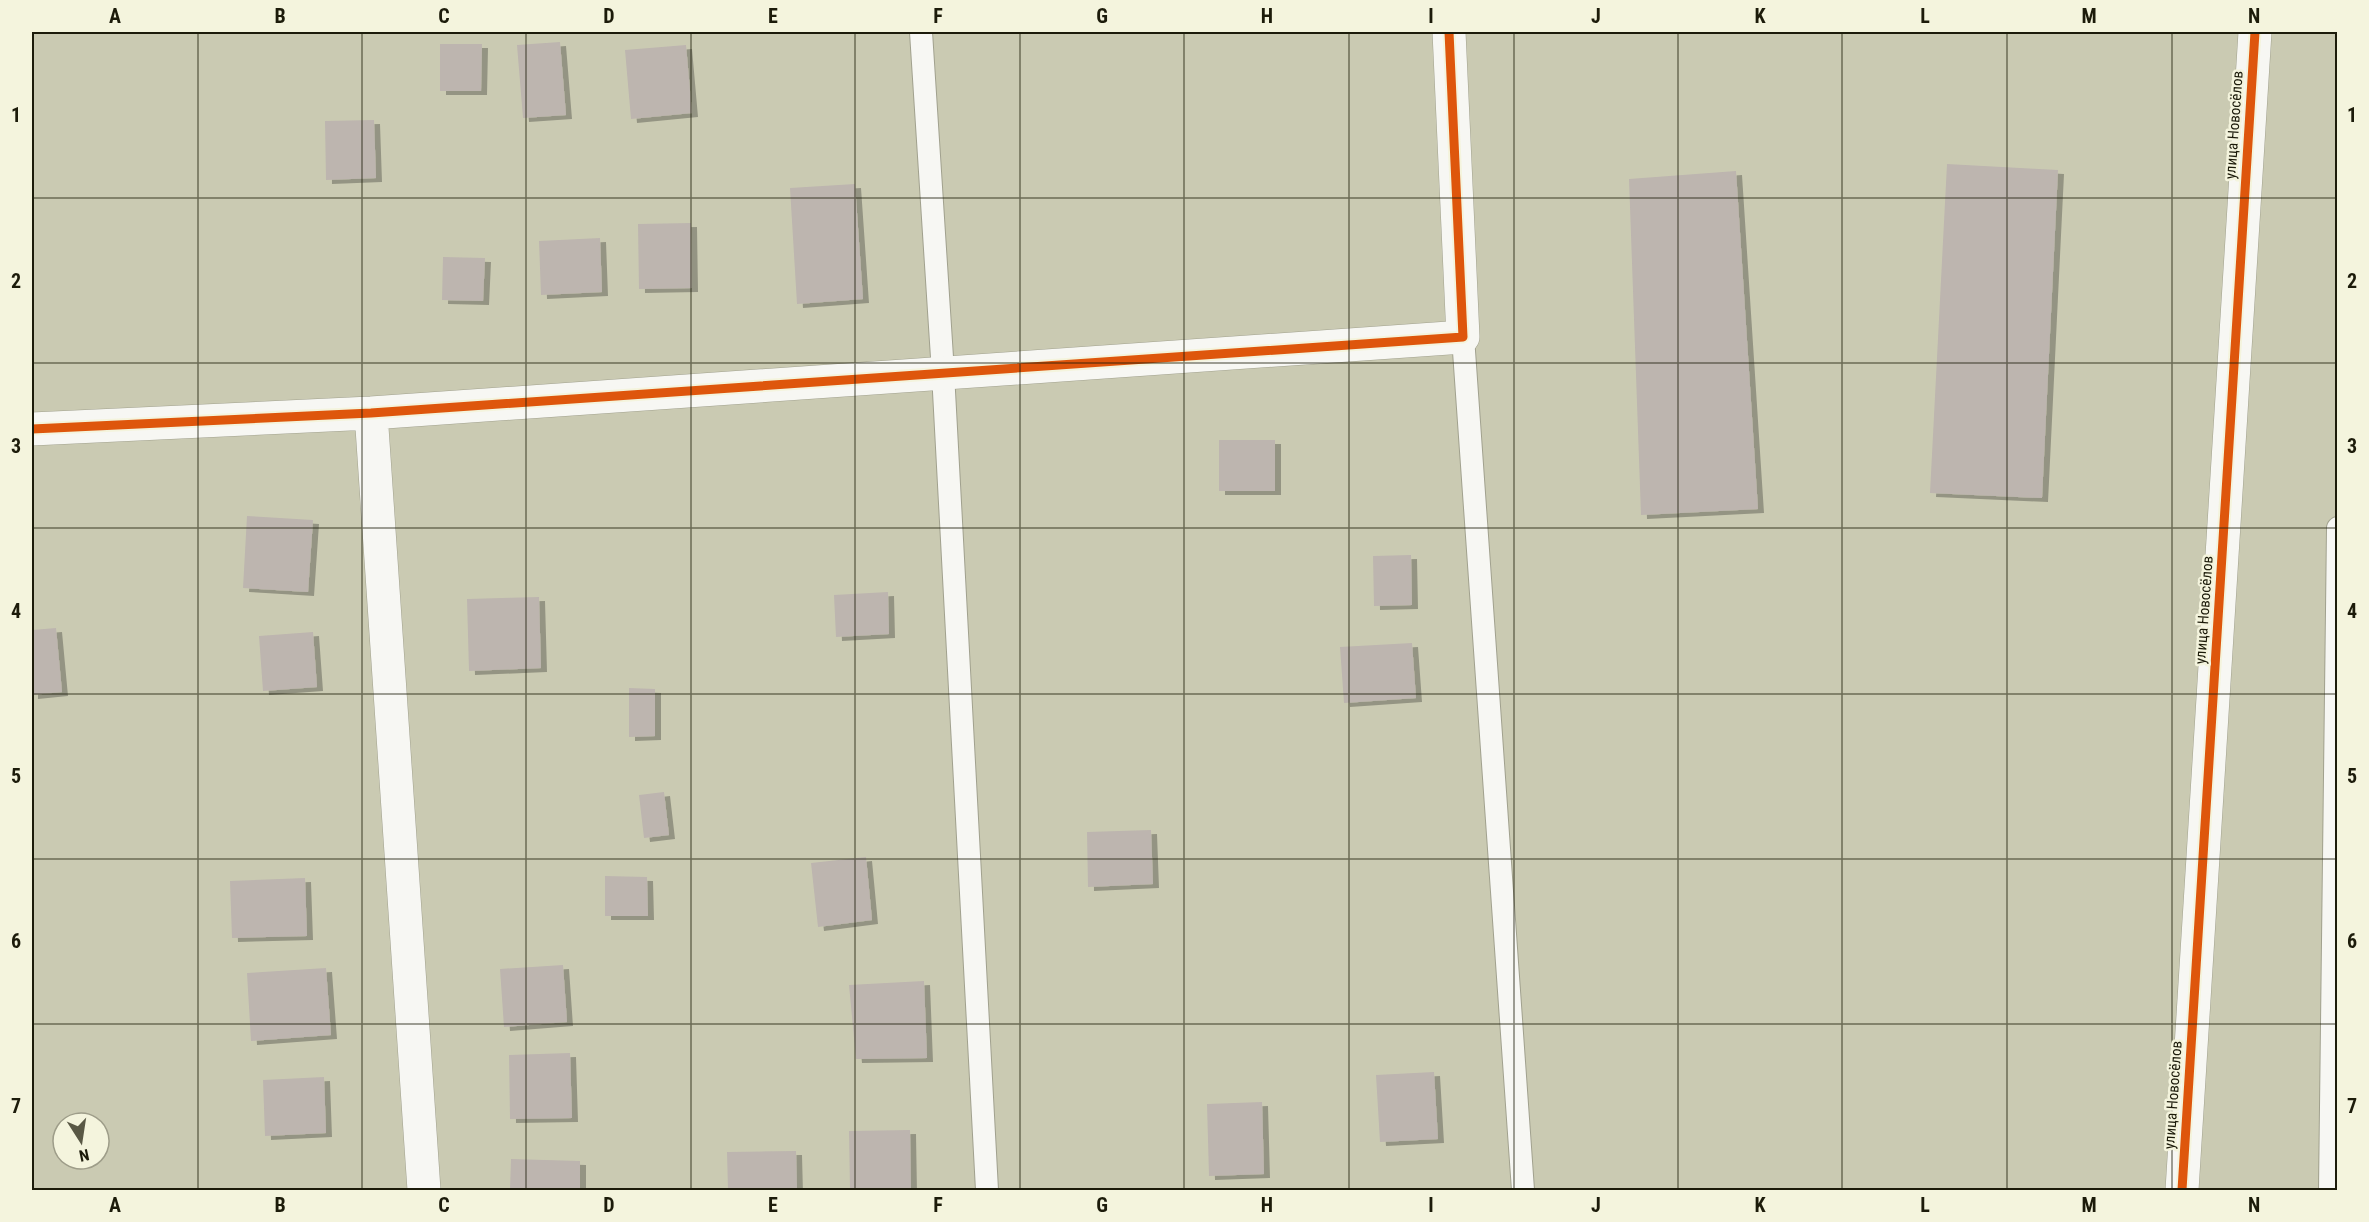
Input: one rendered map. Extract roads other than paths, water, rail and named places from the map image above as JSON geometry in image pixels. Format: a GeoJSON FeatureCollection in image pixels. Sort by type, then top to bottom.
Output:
{"type":"FeatureCollection","features":[{"type":"Feature","properties":{"kind":"street"},"geometry":{"type":"LineString","coordinates":[[32,429],[371,412],[1463,337],[1449,32]]}},
{"type":"Feature","properties":{"kind":"street","name":"улица Новосёлов"},"geometry":{"type":"LineString","coordinates":[[2182,1191],[2255,32]]}},
{"type":"Feature","properties":{"kind":"street"},"geometry":{"type":"LineString","coordinates":[[371,412],[423,1191]]}},
{"type":"Feature","properties":{"kind":"lane"},"geometry":{"type":"LineString","coordinates":[[921,32],[943,373],[987,1191]]}},
{"type":"Feature","properties":{"kind":"lane"},"geometry":{"type":"LineString","coordinates":[[1463,337],[1523,1191]]}},
{"type":"Feature","properties":{"kind":"lane"},"geometry":{"type":"LineString","coordinates":[[2330,1191],[2337,528]]}}]}
